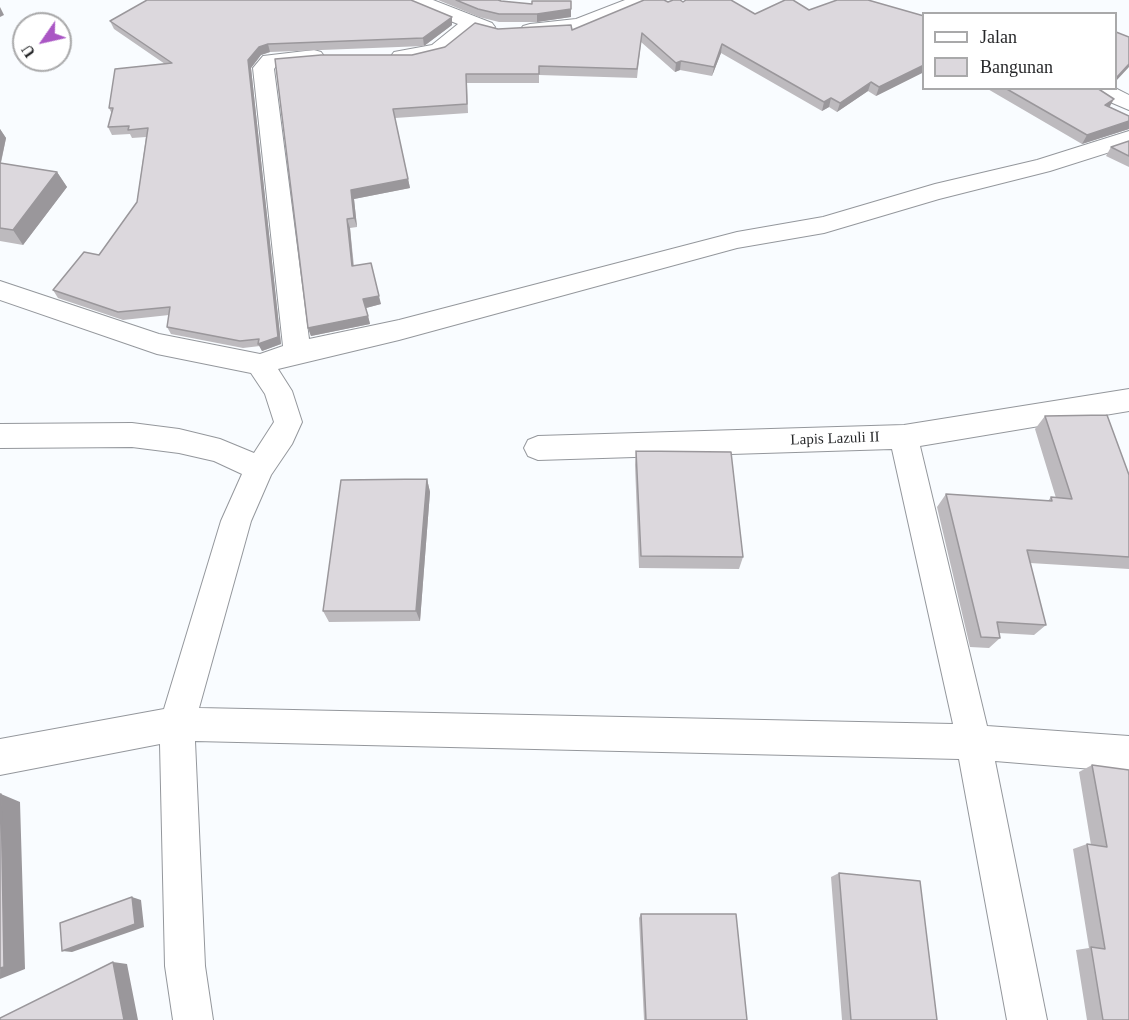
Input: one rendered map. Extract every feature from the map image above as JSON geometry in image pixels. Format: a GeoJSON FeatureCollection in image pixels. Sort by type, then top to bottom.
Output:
{"type":"FeatureCollection","features":[{"type":"Feature","properties":{"kind":"street"},"geometry":{"type":"LineString","coordinates":[[415,0],[471,23],[499,30],[537,30],[580,25],[642,0]]}},
{"type":"Feature","properties":{"kind":"street"},"geometry":{"type":"LineString","coordinates":[[379,56],[413,56],[438,50],[471,23]]}},
{"type":"Feature","properties":{"kind":"street"},"geometry":{"type":"LineString","coordinates":[[297,352],[263,68],[270,60],[334,56]]}},
{"type":"Feature","properties":{"kind":"street"},"geometry":{"type":"LineString","coordinates":[[1100,90],[1129,103]]}},
{"type":"Feature","properties":{"kind":"street"},"geometry":{"type":"LineString","coordinates":[[0,290],[157,344],[260,364],[297,352],[399,330],[737,240],[824,225],[935,192],[1042,166],[1129,138]]}},
{"type":"Feature","properties":{"kind":"street"},"geometry":{"type":"LineString","coordinates":[[193,1020],[185,966],[177,724],[236,521],[259,469],[282,436],[288,422],[278,391],[260,364]]}},
{"type":"Feature","properties":{"kind":"street","name":"Lapis Lazuli II"},"geometry":{"type":"LineString","coordinates":[[538,448],[904,437],[1129,400]]}},
{"type":"Feature","properties":{"kind":"street"},"geometry":{"type":"LineString","coordinates":[[0,436],[132,435],[179,441],[220,451],[259,469]]}},
{"type":"Feature","properties":{"kind":"street"},"geometry":{"type":"LineString","coordinates":[[904,437],[973,742],[1027,1020]]}},
{"type":"Feature","properties":{"kind":"street"},"geometry":{"type":"LineString","coordinates":[[0,757],[177,724],[973,742],[1129,754]]}},
{"type":"Feature","properties":{"kind":"building"},"geometry":{"type":"Polygon","coordinates":[[[147,0],[411,0],[452,17],[423,38],[268,44],[259,47],[248,60],[278,337],[258,344],[259,339],[240,341],[167,327],[170,307],[118,312],[53,290],[84,252],[99,255],[137,202],[148,128],[128,130],[129,126],[108,127],[113,108],[109,108],[115,69],[172,63],[110,21],[147,0]]]}},
{"type":"Feature","properties":{"kind":"building"},"geometry":{"type":"Polygon","coordinates":[[[456,0],[498,0],[532,4],[532,1],[571,1],[571,9],[537,14],[499,14],[456,0]]]}},
{"type":"Feature","properties":{"kind":"building"},"geometry":{"type":"Polygon","coordinates":[[[644,0],[668,2],[680,0],[683,2],[686,0],[731,0],[755,14],[785,0],[793,0],[809,10],[837,0],[868,0],[922,15],[922,66],[879,87],[871,82],[840,103],[831,98],[824,102],[722,44],[714,67],[681,61],[676,63],[642,33],[637,69],[539,66],[539,74],[466,74],[467,104],[393,109],[408,179],[351,190],[354,218],[347,219],[352,266],[371,263],[379,296],[363,299],[368,316],[308,328],[275,59],[321,55],[412,55],[445,47],[475,23],[498,29],[571,25],[572,30],[644,0]]]}},
{"type":"Feature","properties":{"kind":"building"},"geometry":{"type":"Polygon","coordinates":[[[1117,32],[1129,37],[1129,64],[1117,77],[1117,32]]]}},
{"type":"Feature","properties":{"kind":"building"},"geometry":{"type":"Polygon","coordinates":[[[1008,90],[1100,90],[1114,99],[1105,105],[1129,116],[1129,121],[1087,135],[1008,90]]]}},
{"type":"Feature","properties":{"kind":"building"},"geometry":{"type":"Polygon","coordinates":[[[1129,141],[1129,156],[1111,147],[1129,141]]]}},
{"type":"Feature","properties":{"kind":"building"},"geometry":{"type":"Polygon","coordinates":[[[0,163],[57,172],[13,230],[0,228],[0,163]]]}},
{"type":"Feature","properties":{"kind":"building"},"geometry":{"type":"Polygon","coordinates":[[[1107,415],[1129,475],[1129,557],[1027,550],[1046,625],[997,622],[1000,638],[981,637],[946,494],[1052,501],[1051,497],[1072,499],[1045,416],[1107,415]]]}},
{"type":"Feature","properties":{"kind":"building"},"geometry":{"type":"Polygon","coordinates":[[[636,451],[731,452],[743,557],[641,556],[636,451]]]}},
{"type":"Feature","properties":{"kind":"building"},"geometry":{"type":"Polygon","coordinates":[[[427,479],[416,611],[323,611],[341,480],[427,479]]]}},
{"type":"Feature","properties":{"kind":"building"},"geometry":{"type":"Polygon","coordinates":[[[1092,765],[1129,770],[1129,1020],[1103,1020],[1091,947],[1105,949],[1087,844],[1107,847],[1092,765]]]}},
{"type":"Feature","properties":{"kind":"building"},"geometry":{"type":"Polygon","coordinates":[[[0,794],[4,967],[0,968],[0,794]]]}},
{"type":"Feature","properties":{"kind":"building"},"geometry":{"type":"Polygon","coordinates":[[[839,873],[920,881],[937,1020],[851,1020],[839,873]]]}},
{"type":"Feature","properties":{"kind":"building"},"geometry":{"type":"Polygon","coordinates":[[[132,897],[135,924],[62,951],[60,923],[132,897]]]}},
{"type":"Feature","properties":{"kind":"building"},"geometry":{"type":"Polygon","coordinates":[[[641,914],[736,914],[747,1020],[646,1020],[641,914]]]}},
{"type":"Feature","properties":{"kind":"building"},"geometry":{"type":"Polygon","coordinates":[[[113,962],[124,1020],[0,1020],[0,1018],[113,962]]]}}]}
